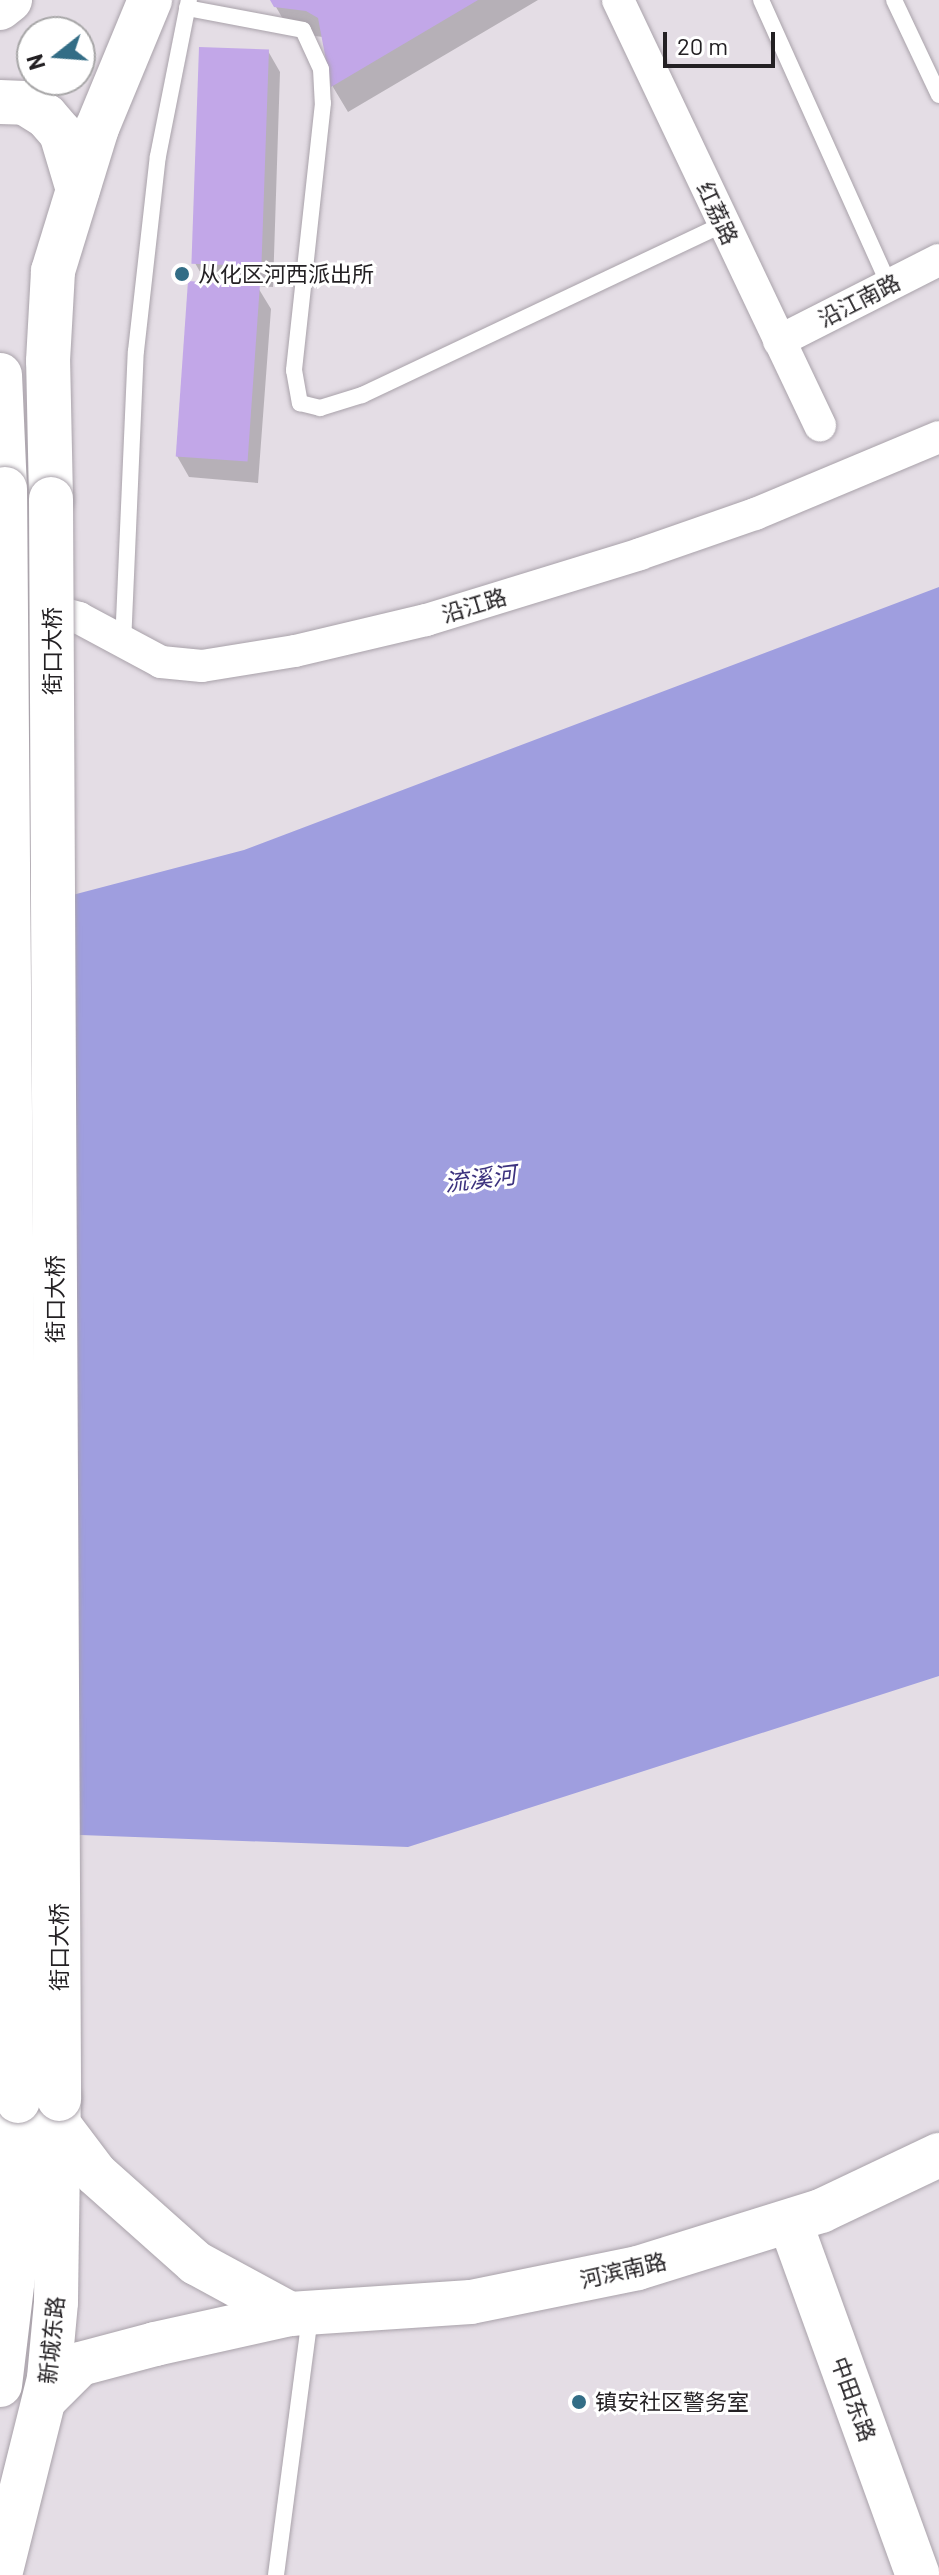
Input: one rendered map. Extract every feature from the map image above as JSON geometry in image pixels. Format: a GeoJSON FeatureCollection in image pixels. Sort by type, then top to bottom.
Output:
{"type":"FeatureCollection","features":[{"type":"Feature","properties":{"kind":"main road"},"geometry":{"type":"LineString","coordinates":[[0,8],[10,0]]}},
{"type":"Feature","properties":{"kind":"main road","name":"街口大桥"},"geometry":{"type":"LineString","coordinates":[[31,2122],[51,499],[48,361],[53,271],[97,128],[175,3]]}},
{"type":"Feature","properties":{"kind":"main road"},"geometry":{"type":"LineString","coordinates":[[0,102],[25,103],[46,116],[61,133],[78,190]]}},
{"type":"Feature","properties":{"kind":"main road","name":"街口大桥"},"geometry":{"type":"LineString","coordinates":[[0,378],[5,489],[31,2122]]}},
{"type":"Feature","properties":{"kind":"main road"},"geometry":{"type":"LineString","coordinates":[[31,2122],[96,2174],[196,2263],[300,2314]]}},
{"type":"Feature","properties":{"kind":"main road","name":"新城东路"},"geometry":{"type":"LineString","coordinates":[[2,2364],[31,2122]]}},
{"type":"Feature","properties":{"kind":"main road","name":"新城东路"},"geometry":{"type":"LineString","coordinates":[[0,2575],[45,2399],[56,2302],[31,2122]]}},
{"type":"Feature","properties":{"kind":"main road","name":"河滨南路"},"geometry":{"type":"LineString","coordinates":[[45,2399],[90,2361],[300,2314],[485,2299],[638,2268],[790,2222],[939,2155]]}},
{"type":"Feature","properties":{"kind":"main road","name":"中田东路"},"geometry":{"type":"LineString","coordinates":[[790,2222],[918,2575]]}},
{"type":"Feature","properties":{"kind":"street","name":"红荔路"},"geometry":{"type":"LineString","coordinates":[[618,0],[820,425]]}},
{"type":"Feature","properties":{"kind":"street","name":"沿江南路"},"geometry":{"type":"LineString","coordinates":[[779,341],[939,260]]}},
{"type":"Feature","properties":{"kind":"street","name":"沿江路"},"geometry":{"type":"LineString","coordinates":[[0,605],[27,604],[79,618],[161,662],[202,666],[295,651],[426,620],[755,514],[939,437]]}},
{"type":"Feature","properties":{"kind":"lane"},"geometry":{"type":"LineString","coordinates":[[761,0],[889,285]]}},
{"type":"Feature","properties":{"kind":"lane"},"geometry":{"type":"LineString","coordinates":[[894,0],[939,95]]}},
{"type":"Feature","properties":{"kind":"lane"},"geometry":{"type":"LineString","coordinates":[[123,644],[136,351],[175,3],[303,30],[321,69],[323,103],[294,370],[300,403],[320,408],[362,395],[723,224]]}},
{"type":"Feature","properties":{"kind":"lane"},"geometry":{"type":"LineString","coordinates":[[276,2575],[300,2314]]}},
{"type":"Feature","properties":{"kind":"water","name":"流溪河"},"geometry":{"type":"Polygon","coordinates":[[[939,587],[939,1676],[408,1847],[0,1832],[0,914],[244,850],[939,587]]]}},
{"type":"Feature","properties":{"kind":"building"},"geometry":{"type":"Polygon","coordinates":[[[270,0],[478,0],[331,87],[318,18],[306,11],[274,7],[270,0]]]}},
{"type":"Feature","properties":{"kind":"building"},"geometry":{"type":"Polygon","coordinates":[[[199,47],[269,49],[261,266],[191,264],[199,47]]]}},
{"type":"Feature","properties":{"kind":"building"},"geometry":{"type":"Polygon","coordinates":[[[188,281],[260,286],[248,462],[176,457],[188,281]]]}},
{"type":"Feature","properties":{"kind":"place","name":"从化区河西派出所"},"geometry":{"type":"Point","coordinates":[182,274]}},
{"type":"Feature","properties":{"kind":"place","name":"镇安社区警务室"},"geometry":{"type":"Point","coordinates":[579,2402]}}]}
